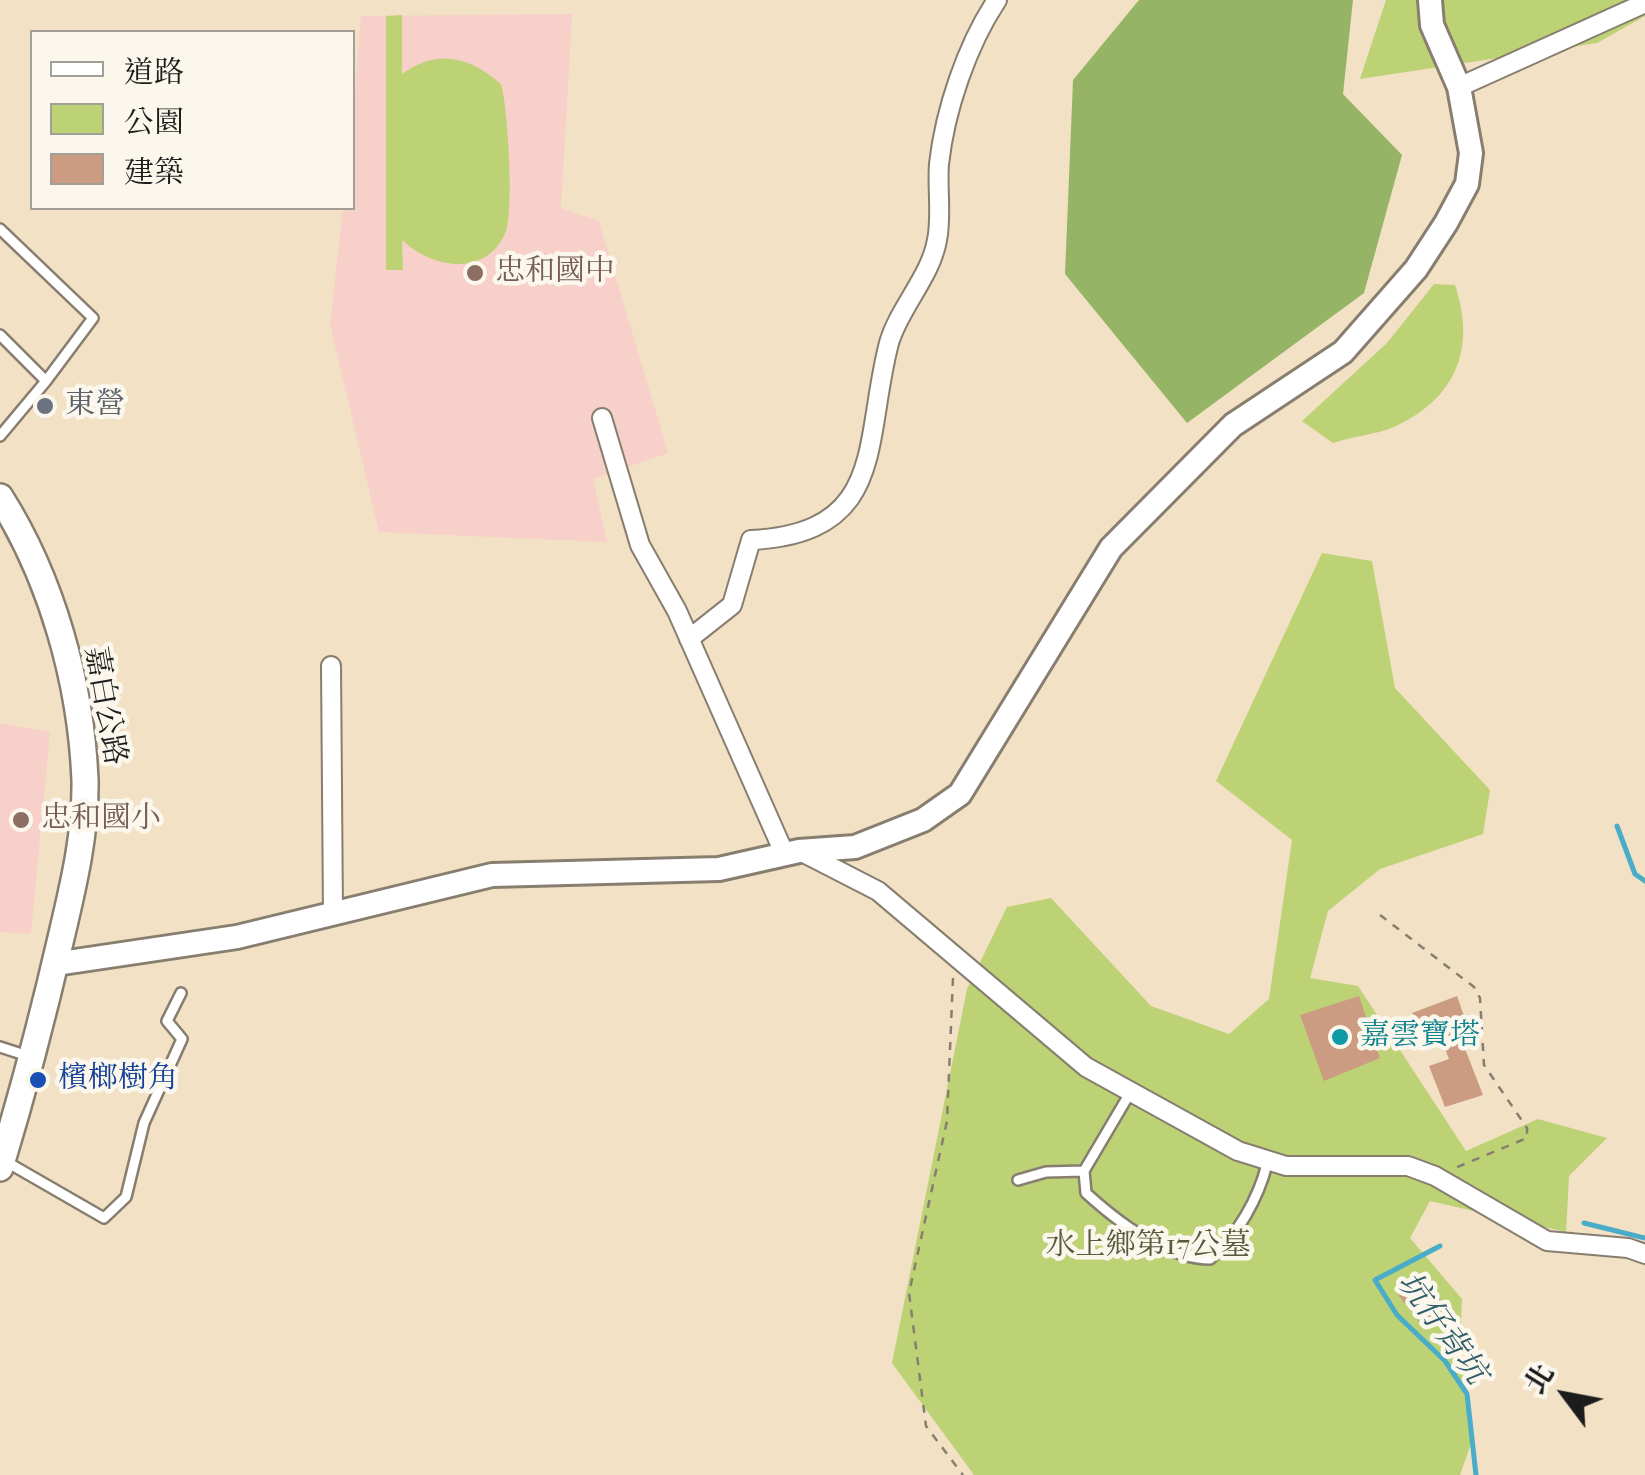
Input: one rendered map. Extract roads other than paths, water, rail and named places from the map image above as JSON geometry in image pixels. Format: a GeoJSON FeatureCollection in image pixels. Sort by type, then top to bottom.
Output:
{"type":"FeatureCollection","features":[{"type":"Feature","properties":{"kind":"main road","name":"嘉白公路"},"geometry":{"type":"LineString","coordinates":[[0,497],[32,552],[50,602],[81,734],[85,783],[78,861],[34,1058],[1,1164]]}},
{"type":"Feature","properties":{"kind":"street"},"geometry":{"type":"LineString","coordinates":[[690,639],[732,606],[751,540],[786,538],[818,529],[863,479],[890,338],[937,242],[945,128],[980,24],[996,0]]}},
{"type":"Feature","properties":{"kind":"street"},"geometry":{"type":"LineString","coordinates":[[55,964],[237,937],[492,874],[719,869],[792,853],[856,847],[923,820],[960,794],[1111,548],[1233,425],[1344,352],[1404,282],[1446,223],[1467,184],[1471,153],[1459,87],[1432,25],[1430,0]]}},
{"type":"Feature","properties":{"kind":"street"},"geometry":{"type":"LineString","coordinates":[[1459,87],[1645,4]]}},
{"type":"Feature","properties":{"kind":"street"},"geometry":{"type":"LineString","coordinates":[[602,418],[640,545],[690,639],[792,853],[878,891],[1086,1067],[1267,1164],[1408,1166],[1435,1176],[1547,1242],[1628,1248],[1645,1254]]}},
{"type":"Feature","properties":{"kind":"street"},"geometry":{"type":"LineString","coordinates":[[331,666],[333,913]]}},
{"type":"Feature","properties":{"kind":"lane"},"geometry":{"type":"LineString","coordinates":[[0,229],[93,318],[0,436]]}},
{"type":"Feature","properties":{"kind":"lane"},"geometry":{"type":"LineString","coordinates":[[0,334],[46,381]]}},
{"type":"Feature","properties":{"kind":"lane"},"geometry":{"type":"LineString","coordinates":[[1,1164],[104,1218],[126,1197],[144,1123],[182,1039],[167,1021],[181,993]]}},
{"type":"Feature","properties":{"kind":"lane"},"geometry":{"type":"LineString","coordinates":[[0,1047],[34,1058]]}},
{"type":"Feature","properties":{"kind":"lane"},"geometry":{"type":"LineString","coordinates":[[1130,1093],[1084,1171],[1086,1193],[1106,1212],[1184,1259],[1210,1259],[1225,1247],[1262,1185],[1267,1164]]}},
{"type":"Feature","properties":{"kind":"lane"},"geometry":{"type":"LineString","coordinates":[[1018,1180],[1046,1172],[1084,1171]]}},
{"type":"Feature","properties":{"kind":"waterway","name":"坑仔背坑"},"geometry":{"type":"LineString","coordinates":[[1617,826],[1635,874],[1645,881]]}},
{"type":"Feature","properties":{"kind":"waterway","name":"坑仔背坑"},"geometry":{"type":"LineString","coordinates":[[1584,1223],[1645,1238]]}},
{"type":"Feature","properties":{"kind":"waterway","name":"坑仔背坑"},"geometry":{"type":"LineString","coordinates":[[1440,1246],[1375,1280],[1397,1315],[1445,1361],[1467,1394],[1476,1475]]}},
{"type":"Feature","properties":{"kind":"place","name":"忠和國中"},"geometry":{"type":"Point","coordinates":[475,273]}},
{"type":"Feature","properties":{"kind":"place","name":"東營"},"geometry":{"type":"Point","coordinates":[45,406]}},
{"type":"Feature","properties":{"kind":"place","name":"忠和國小"},"geometry":{"type":"Point","coordinates":[21,820]}},
{"type":"Feature","properties":{"kind":"place","name":"嘉雲寶塔"},"geometry":{"type":"Point","coordinates":[1340,1037]}},
{"type":"Feature","properties":{"kind":"place","name":"檳榔樹角"},"geometry":{"type":"Point","coordinates":[38,1080]}},
{"type":"Feature","properties":{"kind":"park label","name":"水上鄉第17公墓"},"geometry":{"type":"Point","coordinates":[1148,1247]}}]}
